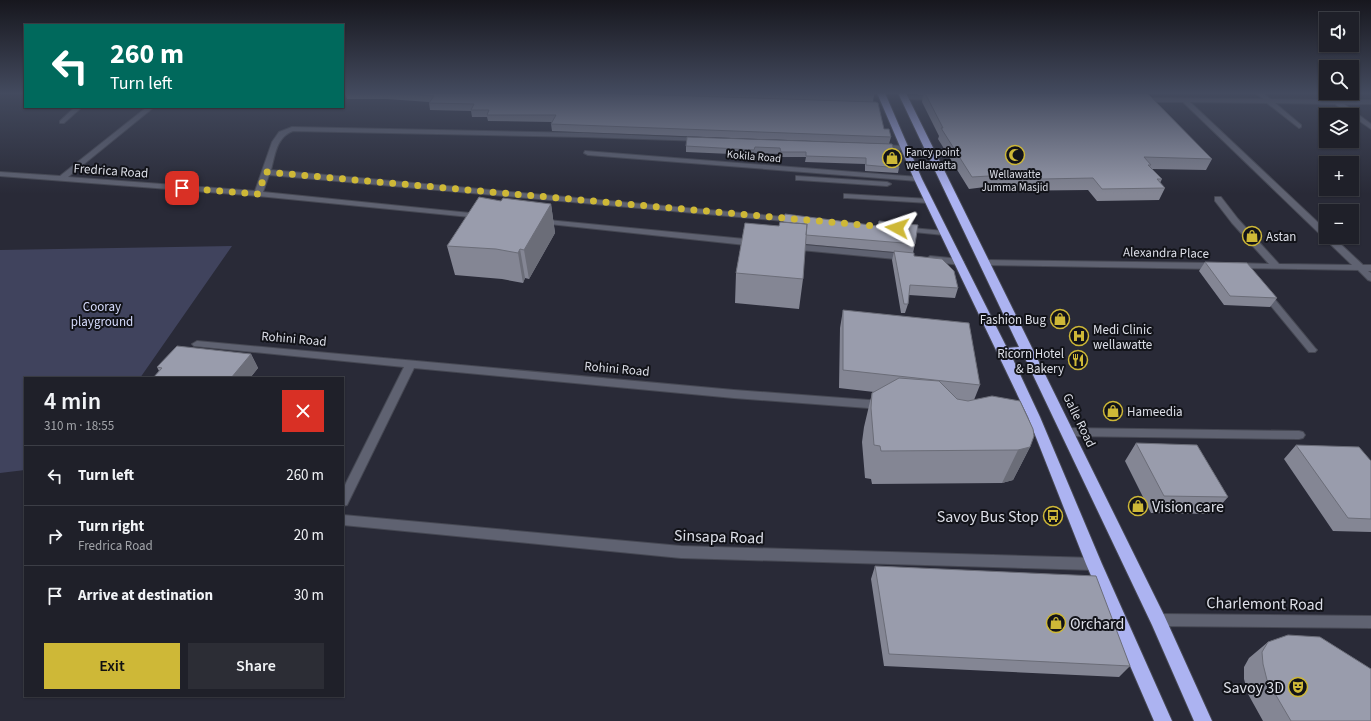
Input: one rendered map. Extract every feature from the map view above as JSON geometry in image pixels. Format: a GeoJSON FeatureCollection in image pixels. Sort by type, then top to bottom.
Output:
{"type":"FeatureCollection","features":[{"type":"Feature","properties":{"kind":"highway"},"geometry":{"type":"LineString","coordinates":[[894,127],[1034,417],[1094,564],[1163,721]]}},
{"type":"Feature","properties":{"kind":"highway","name":"Galle Road"},"geometry":{"type":"LineString","coordinates":[[918,127],[1158,620],[1203,721]]}},
{"type":"Feature","properties":{"kind":"highway"},"geometry":{"type":"LineString","coordinates":[[1003,352],[1027,350]]}},
{"type":"Feature","properties":{"kind":"street","name":"Fredrica Road"},"geometry":{"type":"LineString","coordinates":[[61,179],[126,127]]}},
{"type":"Feature","properties":{"kind":"street"},"geometry":{"type":"LineString","coordinates":[[1212,127],[1319,228]]}},
{"type":"Feature","properties":{"kind":"street"},"geometry":{"type":"LineString","coordinates":[[258,194],[273,146],[281,134],[292,129],[584,135],[708,140]]}},
{"type":"Feature","properties":{"kind":"street"},"geometry":{"type":"LineString","coordinates":[[873,147],[905,148]]}},
{"type":"Feature","properties":{"kind":"street","name":"Kokila Road"},"geometry":{"type":"LineString","coordinates":[[588,153],[920,183]]}},
{"type":"Feature","properties":{"kind":"street"},"geometry":{"type":"LineString","coordinates":[[266,172],[802,220]]}},
{"type":"Feature","properties":{"kind":"street","name":"Fredrica Road"},"geometry":{"type":"LineString","coordinates":[[0,174],[258,194],[487,216]]}},
{"type":"Feature","properties":{"kind":"street"},"geometry":{"type":"LineString","coordinates":[[799,178],[920,183]]}},
{"type":"Feature","properties":{"kind":"street"},"geometry":{"type":"LineString","coordinates":[[847,196],[929,201]]}},
{"type":"Feature","properties":{"kind":"street"},"geometry":{"type":"LineString","coordinates":[[1218,199],[1277,267]]}},
{"type":"Feature","properties":{"kind":"street"},"geometry":{"type":"LineString","coordinates":[[534,221],[762,244]]}},
{"type":"Feature","properties":{"kind":"street"},"geometry":{"type":"LineString","coordinates":[[896,228],[944,233]]}},
{"type":"Feature","properties":{"kind":"street"},"geometry":{"type":"LineString","coordinates":[[1336,244],[1371,278]]}},
{"type":"Feature","properties":{"kind":"street"},"geometry":{"type":"LineString","coordinates":[[784,246],[960,262]]}},
{"type":"Feature","properties":{"kind":"street","name":"Alexandra Place"},"geometry":{"type":"LineString","coordinates":[[985,263],[1371,268]]}},
{"type":"Feature","properties":{"kind":"street"},"geometry":{"type":"LineString","coordinates":[[1243,266],[1312,350]]}},
{"type":"Feature","properties":{"kind":"street","name":"Rohini Road"},"geometry":{"type":"LineString","coordinates":[[197,344],[727,393],[891,406]]}},
{"type":"Feature","properties":{"kind":"street"},"geometry":{"type":"LineString","coordinates":[[344,499],[411,363]]}},
{"type":"Feature","properties":{"kind":"street"},"geometry":{"type":"LineString","coordinates":[[1021,416],[1034,417]]}},
{"type":"Feature","properties":{"kind":"street"},"geometry":{"type":"LineString","coordinates":[[1067,432],[1300,435]]}},
{"type":"Feature","properties":{"kind":"street","name":"Sinsapa Road"},"geometry":{"type":"LineString","coordinates":[[344,520],[681,552],[1094,564]]}},
{"type":"Feature","properties":{"kind":"street","name":"Charlemont Road"},"geometry":{"type":"LineString","coordinates":[[1158,620],[1371,622]]}},
{"type":"Feature","properties":{"kind":"green space","name":"Cooray playground"},"geometry":{"type":"Polygon","coordinates":[[[232,246],[141,377],[24,377],[24,470],[0,473],[0,250],[232,246]]]}},
{"type":"Feature","properties":{"kind":"building"},"geometry":{"type":"Polygon","coordinates":[[[620,127],[883,127],[884,129],[889,129],[891,137],[620,127]]]}},
{"type":"Feature","properties":{"kind":"building"},"geometry":{"type":"Polygon","coordinates":[[[942,127],[1180,127],[1212,159],[1144,157],[1151,165],[1148,165],[1162,179],[1157,179],[1165,188],[1102,189],[1093,178],[991,180],[989,176],[972,177],[941,128],[943,128],[942,127]]]}},
{"type":"Feature","properties":{"kind":"building"},"geometry":{"type":"Polygon","coordinates":[[[687,137],[892,144],[899,168],[866,165],[866,158],[806,156],[806,152],[781,152],[780,148],[755,147],[754,150],[686,146],[687,137]]]}},
{"type":"Feature","properties":{"kind":"building"},"geometry":{"type":"Polygon","coordinates":[[[479,197],[501,201],[503,198],[551,204],[524,250],[520,249],[518,253],[496,249],[447,246],[479,197]]]}},
{"type":"Feature","properties":{"kind":"building"},"geometry":{"type":"Polygon","coordinates":[[[785,214],[878,226],[879,221],[918,225],[915,244],[806,235],[807,224],[783,222],[785,214]]]}},
{"type":"Feature","properties":{"kind":"building"},"geometry":{"type":"Polygon","coordinates":[[[780,222],[807,224],[803,279],[736,273],[745,223],[779,226],[780,222]]]}},
{"type":"Feature","properties":{"kind":"building"},"geometry":{"type":"Polygon","coordinates":[[[894,251],[914,253],[914,256],[942,259],[954,271],[958,288],[910,285],[908,304],[904,304],[894,251]]]}},
{"type":"Feature","properties":{"kind":"building"},"geometry":{"type":"Polygon","coordinates":[[[1205,262],[1247,263],[1277,298],[1230,296],[1205,262]]]}},
{"type":"Feature","properties":{"kind":"building"},"geometry":{"type":"Polygon","coordinates":[[[843,310],[969,323],[980,385],[843,370],[843,310]]]}},
{"type":"Feature","properties":{"kind":"building"},"geometry":{"type":"Polygon","coordinates":[[[177,346],[251,354],[232,377],[154,377],[162,368],[157,367],[177,346]]]}},
{"type":"Feature","properties":{"kind":"building"},"geometry":{"type":"Polygon","coordinates":[[[899,378],[939,381],[957,399],[968,401],[992,396],[1020,401],[1033,429],[1034,436],[1030,447],[1018,450],[881,451],[880,446],[874,445],[871,408],[872,393],[899,378]]]}},
{"type":"Feature","properties":{"kind":"building"},"geometry":{"type":"Polygon","coordinates":[[[1136,443],[1197,445],[1228,497],[1164,496],[1136,443]]]}},
{"type":"Feature","properties":{"kind":"building"},"geometry":{"type":"Polygon","coordinates":[[[1296,445],[1359,447],[1371,461],[1371,519],[1348,518],[1296,445]]]}},
{"type":"Feature","properties":{"kind":"building"},"geometry":{"type":"Polygon","coordinates":[[[875,566],[1096,576],[1130,666],[889,654],[875,566]]]}},
{"type":"Feature","properties":{"kind":"building","name":"Savoy 3D"},"geometry":{"type":"Polygon","coordinates":[[[1288,635],[1320,637],[1371,669],[1371,721],[1291,721],[1267,680],[1262,652],[1268,642],[1288,635]]]}},
{"type":"Feature","properties":{"kind":"place","name":"Wellawatte Jumma Masjid"},"geometry":{"type":"Point","coordinates":[1015,155]}},
{"type":"Feature","properties":{"kind":"place","name":"Fancy point wellawatta"},"geometry":{"type":"Point","coordinates":[892,158]}},
{"type":"Feature","properties":{"kind":"place","name":"Astan"},"geometry":{"type":"Point","coordinates":[1252,236]}},
{"type":"Feature","properties":{"kind":"place","name":"Fashion Bug"},"geometry":{"type":"Point","coordinates":[1060,319]}},
{"type":"Feature","properties":{"kind":"place","name":"Medi Clinic wellawatte"},"geometry":{"type":"Point","coordinates":[1079,336]}},
{"type":"Feature","properties":{"kind":"place","name":"Ricorn Hotel & Bakery"},"geometry":{"type":"Point","coordinates":[1078,360]}},
{"type":"Feature","properties":{"kind":"place","name":"Hameedia"},"geometry":{"type":"Point","coordinates":[1113,411]}},
{"type":"Feature","properties":{"kind":"place","name":"Vision care"},"geometry":{"type":"Point","coordinates":[1138,506]}},
{"type":"Feature","properties":{"kind":"place","name":"Savoy Bus Stop"},"geometry":{"type":"Point","coordinates":[1053,516]}},
{"type":"Feature","properties":{"kind":"place","name":"Orchard"},"geometry":{"type":"Point","coordinates":[1056,623]}},
{"type":"Feature","properties":{"kind":"place","name":"Savoy 3D"},"geometry":{"type":"Point","coordinates":[1298,687]}},
{"type":"Feature","properties":{"kind":"route"},"geometry":{"type":"LineString","coordinates":[[182,188],[258,194],[266,172],[897,228]]}}]}
